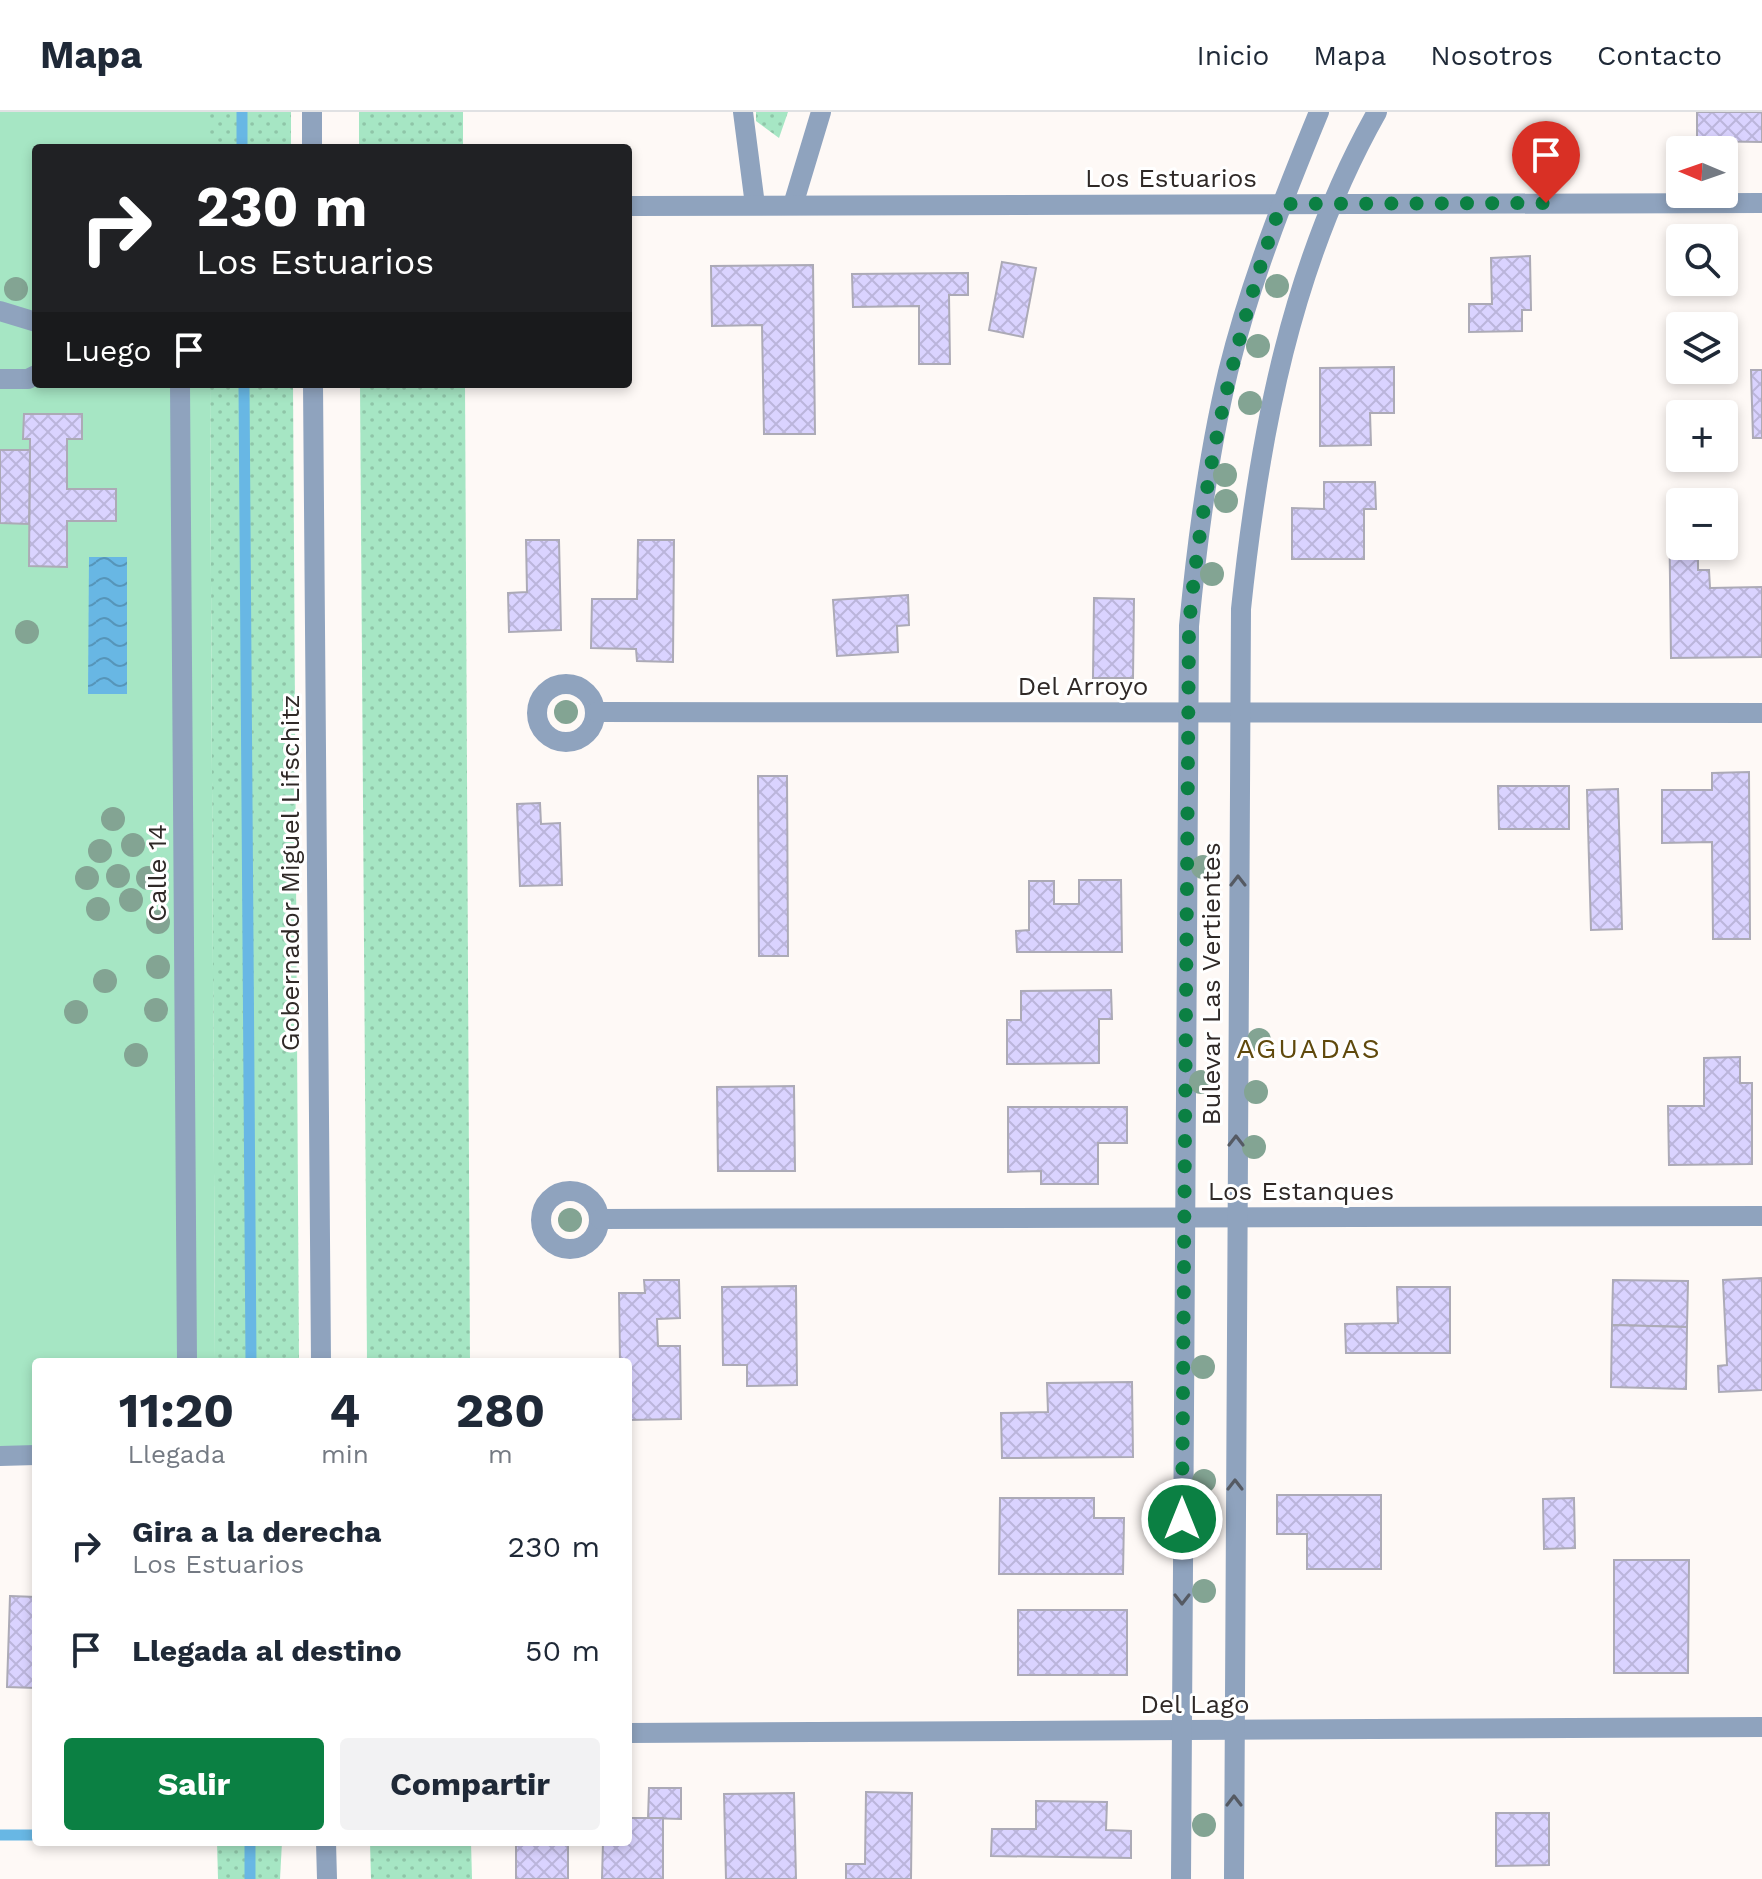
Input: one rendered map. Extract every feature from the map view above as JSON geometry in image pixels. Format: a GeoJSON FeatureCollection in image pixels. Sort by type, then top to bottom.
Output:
{"type":"FeatureCollection","features":[{"type":"Feature","properties":{"kind":"street"},"geometry":{"type":"LineString","coordinates":[[312,112],[312,144]]}},
{"type":"Feature","properties":{"kind":"street"},"geometry":{"type":"LineString","coordinates":[[743,112],[755,205]]}},
{"type":"Feature","properties":{"kind":"street"},"geometry":{"type":"LineString","coordinates":[[793,205],[821,112]]}},
{"type":"Feature","properties":{"kind":"street","name":"Bulevar Las Vertientes"},"geometry":{"type":"LineString","coordinates":[[1181,1879],[1186,712],[1194,569],[1211,455],[1229,370],[1281,204],[1319,112]]}},
{"type":"Feature","properties":{"kind":"street","name":"Bulevar Las Vertientes"},"geometry":{"type":"LineString","coordinates":[[1234,1879],[1241,609],[1252,505],[1270,403],[1289,331],[1330,204],[1377,112]]}},
{"type":"Feature","properties":{"kind":"street","name":"Los Estuarios"},"geometry":{"type":"LineString","coordinates":[[632,206],[1762,203]]}},
{"type":"Feature","properties":{"kind":"street"},"geometry":{"type":"LineString","coordinates":[[0,311],[32,321]]}},
{"type":"Feature","properties":{"kind":"street"},"geometry":{"type":"LineString","coordinates":[[0,379],[32,377]]}},
{"type":"Feature","properties":{"kind":"street","name":"Calle 14"},"geometry":{"type":"LineString","coordinates":[[180,388],[187,1358]]}},
{"type":"Feature","properties":{"kind":"street","name":"Gobernador Miguel Lifschitz"},"geometry":{"type":"LineString","coordinates":[[313,388],[321,1358]]}},
{"type":"Feature","properties":{"kind":"street","name":"Del Arroyo"},"geometry":{"type":"LineString","coordinates":[[596,712],[1762,713]]}},
{"type":"Feature","properties":{"kind":"street","name":"Los Estanques"},"geometry":{"type":"LineString","coordinates":[[600,1219],[1762,1216]]}},
{"type":"Feature","properties":{"kind":"street"},"geometry":{"type":"LineString","coordinates":[[0,1456],[32,1455]]}},
{"type":"Feature","properties":{"kind":"street","name":"Del Lago"},"geometry":{"type":"LineString","coordinates":[[632,1733],[1762,1727]]}},
{"type":"Feature","properties":{"kind":"street"},"geometry":{"type":"LineString","coordinates":[[326,1846],[327,1879]]}},
{"type":"Feature","properties":{"kind":"green space"},"geometry":{"type":"Polygon","coordinates":[[[0,112],[209,112],[209,144],[32,144],[32,388],[210,388],[215,1358],[32,1358],[32,1455],[0,1456],[0,112]]]}},
{"type":"Feature","properties":{"kind":"green space"},"geometry":{"type":"Polygon","coordinates":[[[209,112],[291,112],[291,144],[209,144],[209,112]]]}},
{"type":"Feature","properties":{"kind":"green space"},"geometry":{"type":"Polygon","coordinates":[[[359,112],[463,112],[463,144],[359,144],[359,112]]]}},
{"type":"Feature","properties":{"kind":"green space"},"geometry":{"type":"Polygon","coordinates":[[[756,112],[788,112],[779,138],[756,121],[756,112]]]}},
{"type":"Feature","properties":{"kind":"green space"},"geometry":{"type":"Polygon","coordinates":[[[210,388],[293,388],[299,1358],[215,1358],[210,388]]]}},
{"type":"Feature","properties":{"kind":"green space"},"geometry":{"type":"Polygon","coordinates":[[[360,388],[465,388],[470,1358],[367,1358],[360,388]]]}},
{"type":"Feature","properties":{"kind":"green space"},"geometry":{"type":"Polygon","coordinates":[[[217,1846],[282,1846],[280,1879],[218,1879],[217,1846]]]}},
{"type":"Feature","properties":{"kind":"green space"},"geometry":{"type":"Polygon","coordinates":[[[370,1846],[471,1846],[472,1879],[371,1879],[370,1846]]]}},
{"type":"Feature","properties":{"kind":"water"},"geometry":{"type":"Polygon","coordinates":[[[89,557],[127,557],[127,694],[88,694],[89,557]]]}},
{"type":"Feature","properties":{"kind":"building"},"geometry":{"type":"Polygon","coordinates":[[[1697,112],[1762,112],[1762,142],[1738,142],[1738,136],[1697,136],[1697,112]]]}},
{"type":"Feature","properties":{"kind":"building"},"geometry":{"type":"Polygon","coordinates":[[[1530,256],[1531,310],[1522,310],[1522,331],[1469,332],[1469,304],[1492,304],[1491,258],[1530,256]]]}},
{"type":"Feature","properties":{"kind":"building"},"geometry":{"type":"Polygon","coordinates":[[[1002,262],[1036,268],[1023,337],[989,330],[1002,262]]]}},
{"type":"Feature","properties":{"kind":"building"},"geometry":{"type":"Polygon","coordinates":[[[813,265],[815,434],[764,434],[762,325],[712,326],[711,266],[813,265]]]}},
{"type":"Feature","properties":{"kind":"building"},"geometry":{"type":"Polygon","coordinates":[[[968,273],[968,295],[949,295],[950,364],[919,364],[919,306],[853,307],[852,274],[968,273]]]}},
{"type":"Feature","properties":{"kind":"building"},"geometry":{"type":"Polygon","coordinates":[[[1394,367],[1394,413],[1370,413],[1371,445],[1320,446],[1320,368],[1394,367]]]}},
{"type":"Feature","properties":{"kind":"building"},"geometry":{"type":"Polygon","coordinates":[[[1751,370],[1762,370],[1762,438],[1753,438],[1751,370]]]}},
{"type":"Feature","properties":{"kind":"building"},"geometry":{"type":"Polygon","coordinates":[[[24,414],[82,414],[82,439],[67,439],[67,489],[116,489],[116,521],[67,521],[67,567],[29,566],[30,439],[23,439],[24,414]]]}},
{"type":"Feature","properties":{"kind":"building"},"geometry":{"type":"Polygon","coordinates":[[[0,450],[30,450],[29,524],[0,523],[0,450]]]}},
{"type":"Feature","properties":{"kind":"building"},"geometry":{"type":"Polygon","coordinates":[[[1324,482],[1375,482],[1376,509],[1364,509],[1364,559],[1292,559],[1292,508],[1324,509],[1324,482]]]}},
{"type":"Feature","properties":{"kind":"building"},"geometry":{"type":"Polygon","coordinates":[[[526,540],[559,540],[561,630],[509,632],[508,593],[527,592],[526,540]]]}},
{"type":"Feature","properties":{"kind":"building"},"geometry":{"type":"Polygon","coordinates":[[[638,540],[674,540],[673,662],[637,661],[636,649],[591,648],[592,599],[637,599],[638,540]]]}},
{"type":"Feature","properties":{"kind":"building"},"geometry":{"type":"Polygon","coordinates":[[[1670,560],[1698,560],[1698,570],[1709,570],[1710,588],[1762,587],[1762,657],[1671,658],[1670,560]]]}},
{"type":"Feature","properties":{"kind":"building"},"geometry":{"type":"Polygon","coordinates":[[[908,595],[909,625],[897,626],[898,652],[837,656],[833,600],[908,595]]]}},
{"type":"Feature","properties":{"kind":"building"},"geometry":{"type":"Polygon","coordinates":[[[1094,598],[1134,599],[1133,678],[1093,678],[1094,598]]]}},
{"type":"Feature","properties":{"kind":"building"},"geometry":{"type":"Polygon","coordinates":[[[1749,772],[1750,939],[1713,939],[1712,842],[1662,843],[1662,790],[1712,790],[1712,773],[1749,772]]]}},
{"type":"Feature","properties":{"kind":"building"},"geometry":{"type":"Polygon","coordinates":[[[758,776],[787,776],[788,956],[759,956],[758,776]]]}},
{"type":"Feature","properties":{"kind":"building"},"geometry":{"type":"Polygon","coordinates":[[[1498,786],[1569,786],[1569,829],[1499,829],[1498,786]]]}},
{"type":"Feature","properties":{"kind":"building"},"geometry":{"type":"Polygon","coordinates":[[[1618,789],[1622,929],[1591,930],[1587,790],[1618,789]]]}},
{"type":"Feature","properties":{"kind":"building"},"geometry":{"type":"Polygon","coordinates":[[[540,803],[541,824],[560,823],[562,885],[520,886],[517,804],[540,803]]]}},
{"type":"Feature","properties":{"kind":"building"},"geometry":{"type":"Polygon","coordinates":[[[1079,880],[1121,880],[1122,952],[1017,952],[1016,931],[1029,930],[1029,881],[1054,881],[1054,904],[1079,904],[1079,880]]]}},
{"type":"Feature","properties":{"kind":"building"},"geometry":{"type":"Polygon","coordinates":[[[1111,990],[1112,1019],[1099,1019],[1099,1063],[1007,1064],[1007,1020],[1021,1020],[1021,991],[1111,990]]]}},
{"type":"Feature","properties":{"kind":"building"},"geometry":{"type":"Polygon","coordinates":[[[1740,1057],[1740,1083],[1752,1083],[1752,1164],[1669,1165],[1668,1106],[1704,1106],[1704,1058],[1740,1057]]]}},
{"type":"Feature","properties":{"kind":"building"},"geometry":{"type":"Polygon","coordinates":[[[794,1086],[795,1171],[718,1171],[717,1087],[794,1086]]]}},
{"type":"Feature","properties":{"kind":"building"},"geometry":{"type":"Polygon","coordinates":[[[1008,1107],[1127,1107],[1127,1143],[1098,1143],[1098,1184],[1041,1184],[1041,1171],[1008,1172],[1008,1107]]]}},
{"type":"Feature","properties":{"kind":"building"},"geometry":{"type":"Polygon","coordinates":[[[1762,1278],[1762,1390],[1719,1392],[1718,1366],[1727,1365],[1723,1280],[1762,1278]]]}},
{"type":"Feature","properties":{"kind":"building"},"geometry":{"type":"Polygon","coordinates":[[[644,1280],[679,1280],[680,1318],[657,1319],[658,1346],[680,1346],[681,1419],[632,1420],[632,1358],[620,1358],[619,1293],[645,1293],[644,1280]]]}},
{"type":"Feature","properties":{"kind":"building"},"geometry":{"type":"Polygon","coordinates":[[[1613,1280],[1688,1281],[1687,1327],[1612,1325],[1613,1280]]]}},
{"type":"Feature","properties":{"kind":"building"},"geometry":{"type":"Polygon","coordinates":[[[796,1286],[797,1385],[747,1386],[747,1365],[723,1365],[722,1287],[796,1286]]]}},
{"type":"Feature","properties":{"kind":"building"},"geometry":{"type":"Polygon","coordinates":[[[1397,1287],[1450,1287],[1450,1353],[1346,1353],[1345,1324],[1398,1323],[1397,1287]]]}},
{"type":"Feature","properties":{"kind":"building"},"geometry":{"type":"Polygon","coordinates":[[[1612,1325],[1687,1327],[1686,1389],[1611,1387],[1612,1325]]]}},
{"type":"Feature","properties":{"kind":"building"},"geometry":{"type":"Polygon","coordinates":[[[1132,1382],[1133,1457],[1002,1458],[1001,1413],[1048,1412],[1047,1383],[1132,1382]]]}},
{"type":"Feature","properties":{"kind":"building"},"geometry":{"type":"Polygon","coordinates":[[[1277,1495],[1381,1495],[1381,1569],[1307,1569],[1307,1534],[1277,1534],[1277,1495]]]}},
{"type":"Feature","properties":{"kind":"building"},"geometry":{"type":"Polygon","coordinates":[[[1000,1498],[1094,1498],[1094,1518],[1124,1518],[1123,1574],[999,1574],[1000,1498]]]}},
{"type":"Feature","properties":{"kind":"building"},"geometry":{"type":"Polygon","coordinates":[[[1574,1498],[1575,1548],[1544,1549],[1543,1499],[1574,1498]]]}},
{"type":"Feature","properties":{"kind":"building"},"geometry":{"type":"Polygon","coordinates":[[[1614,1560],[1689,1560],[1688,1673],[1614,1673],[1614,1560]]]}},
{"type":"Feature","properties":{"kind":"building"},"geometry":{"type":"Polygon","coordinates":[[[10,1596],[32,1597],[32,1688],[7,1687],[10,1596]]]}},
{"type":"Feature","properties":{"kind":"building"},"geometry":{"type":"Polygon","coordinates":[[[1018,1610],[1127,1610],[1127,1675],[1018,1675],[1018,1610]]]}},
{"type":"Feature","properties":{"kind":"building"},"geometry":{"type":"Polygon","coordinates":[[[649,1788],[681,1788],[681,1819],[648,1818],[649,1788]]]}},
{"type":"Feature","properties":{"kind":"building"},"geometry":{"type":"Polygon","coordinates":[[[866,1792],[912,1793],[911,1879],[846,1879],[846,1864],[865,1864],[866,1792]]]}},
{"type":"Feature","properties":{"kind":"building"},"geometry":{"type":"Polygon","coordinates":[[[794,1793],[796,1879],[726,1879],[724,1794],[794,1793]]]}},
{"type":"Feature","properties":{"kind":"building"},"geometry":{"type":"Polygon","coordinates":[[[1036,1801],[1107,1802],[1106,1830],[1131,1831],[1131,1858],[991,1856],[992,1829],[1036,1829],[1036,1801]]]}},
{"type":"Feature","properties":{"kind":"building"},"geometry":{"type":"Polygon","coordinates":[[[1496,1813],[1549,1813],[1549,1865],[1496,1866],[1496,1813]]]}},
{"type":"Feature","properties":{"kind":"building"},"geometry":{"type":"Polygon","coordinates":[[[632,1818],[663,1818],[663,1879],[602,1879],[603,1846],[632,1846],[632,1818]]]}},
{"type":"Feature","properties":{"kind":"building"},"geometry":{"type":"Polygon","coordinates":[[[516,1846],[568,1846],[568,1879],[516,1879],[516,1846]]]}},
{"type":"Feature","properties":{"kind":"waterway"},"geometry":{"type":"LineString","coordinates":[[242,112],[242,144]]}},
{"type":"Feature","properties":{"kind":"waterway"},"geometry":{"type":"LineString","coordinates":[[244,388],[251,1358]]}},
{"type":"Feature","properties":{"kind":"waterway"},"geometry":{"type":"LineString","coordinates":[[0,1835],[32,1835]]}},
{"type":"Feature","properties":{"kind":"waterway"},"geometry":{"type":"LineString","coordinates":[[250,1846],[250,1879]]}},
{"type":"Feature","properties":{"kind":"district","name":"AGUADAS"},"geometry":{"type":"Point","coordinates":[1309,1048]}},
{"type":"Feature","properties":{"kind":"route"},"geometry":{"type":"LineString","coordinates":[[1182,1519],[1189,626],[1197,541],[1229,370],[1252,287],[1281,204],[1546,203]]}}]}
